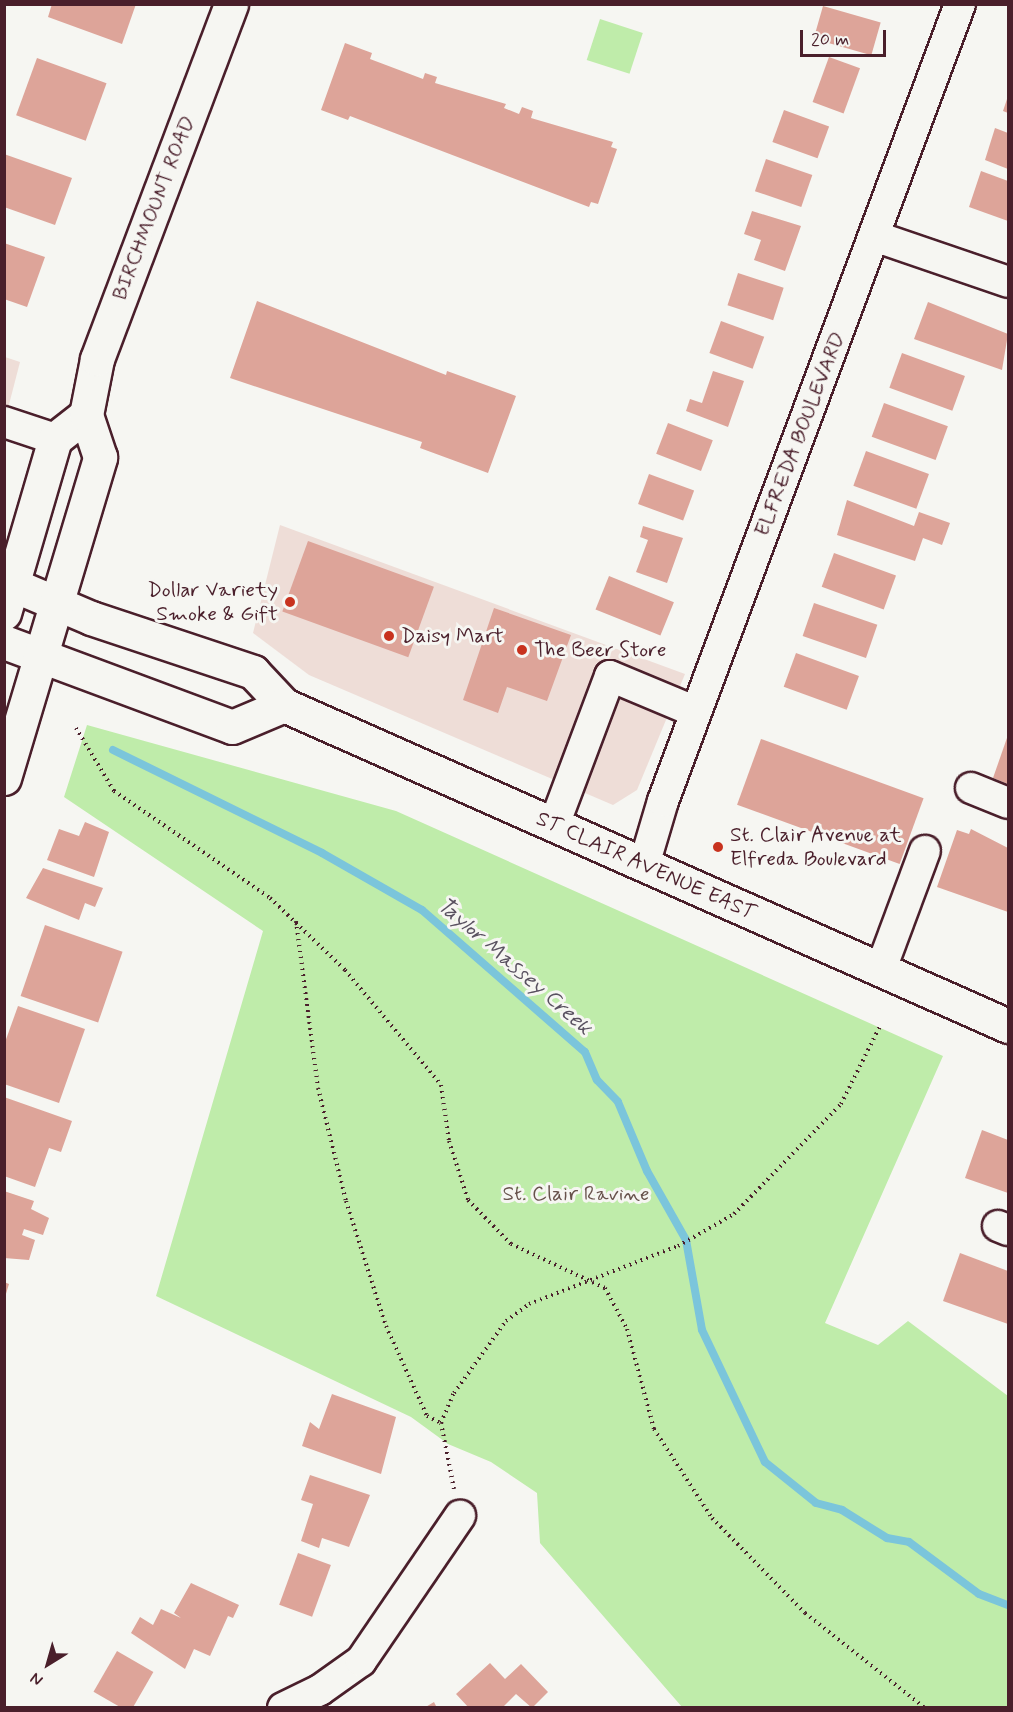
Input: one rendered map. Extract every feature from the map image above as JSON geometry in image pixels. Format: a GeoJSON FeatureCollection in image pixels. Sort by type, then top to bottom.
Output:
{"type":"FeatureCollection","features":[{"type":"Feature","properties":{"kind":"main road","name":"BIRCHMOUNT ROAD"},"geometry":{"type":"LineString","coordinates":[[4,778],[100,457],[86,415],[97,359],[231,4]]}},
{"type":"Feature","properties":{"kind":"main road"},"geometry":{"type":"LineString","coordinates":[[7,593],[55,439],[86,415]]}},
{"type":"Feature","properties":{"kind":"main road","name":"ST CLAIR AVENUE EAST"},"geometry":{"type":"LineString","coordinates":[[7,593],[57,603],[253,672],[284,705],[1008,1026]]}},
{"type":"Feature","properties":{"kind":"main road"},"geometry":{"type":"LineString","coordinates":[[4,642],[232,727],[284,705]]}},
{"type":"Feature","properties":{"kind":"street","name":"ELFREDA BOULEVARD"},"geometry":{"type":"LineString","coordinates":[[644,865],[696,712],[960,4]]}},
{"type":"Feature","properties":{"kind":"street"},"geometry":{"type":"LineString","coordinates":[[874,236],[1008,282]]}},
{"type":"Feature","properties":{"kind":"street"},"geometry":{"type":"LineString","coordinates":[[4,422],[55,439]]}},
{"type":"Feature","properties":{"kind":"street"},"geometry":{"type":"LineString","coordinates":[[554,825],[610,676],[696,712]]}},
{"type":"Feature","properties":{"kind":"street"},"geometry":{"type":"LineString","coordinates":[[971,788],[1008,802]]}},
{"type":"Feature","properties":{"kind":"street"},"geometry":{"type":"LineString","coordinates":[[881,969],[925,851]]}},
{"type":"Feature","properties":{"kind":"street"},"geometry":{"type":"LineString","coordinates":[[283,1707],[321,1690],[361,1661],[460,1516]]}},
{"type":"Feature","properties":{"kind":"path"},"geometry":{"type":"LineString","coordinates":[[76,728],[114,791],[296,920],[439,1081],[468,1200],[511,1244],[596,1281],[623,1318],[654,1429],[711,1518],[805,1613],[925,1707]]}},
{"type":"Feature","properties":{"kind":"path"},"geometry":{"type":"LineString","coordinates":[[296,920],[318,1088],[346,1201],[383,1317],[427,1416],[441,1423]]}},
{"type":"Feature","properties":{"kind":"path"},"geometry":{"type":"LineString","coordinates":[[460,1516],[441,1423],[454,1393],[506,1321],[529,1305],[596,1281],[678,1246],[715,1227],[744,1206],[841,1104],[880,1026]]}},
{"type":"Feature","properties":{"kind":"shaded area"},"geometry":{"type":"Polygon","coordinates":[[[5,357],[20,362],[5,420],[5,357]]]}},
{"type":"Feature","properties":{"kind":"shaded area"},"geometry":{"type":"Polygon","coordinates":[[[280,525],[685,674],[637,790],[613,805],[309,675],[253,633],[280,525]]]}},
{"type":"Feature","properties":{"kind":"green space"},"geometry":{"type":"Polygon","coordinates":[[[600,19],[643,33],[630,74],[587,60],[600,19]]]}},
{"type":"Feature","properties":{"kind":"green space","name":"St. Clair Ravine"},"geometry":{"type":"Polygon","coordinates":[[[87,725],[396,811],[943,1056],[825,1323],[878,1345],[908,1321],[1008,1396],[1008,1707],[682,1707],[540,1543],[537,1493],[491,1462],[448,1444],[411,1417],[156,1296],[263,931],[64,797],[87,725]]]}},
{"type":"Feature","properties":{"kind":"building"},"geometry":{"type":"Polygon","coordinates":[[[52,4],[136,4],[122,44],[48,17],[52,4]]]}},
{"type":"Feature","properties":{"kind":"building"},"geometry":{"type":"Polygon","coordinates":[[[823,6],[881,23],[871,55],[814,39],[823,6]]]}},
{"type":"Feature","properties":{"kind":"building"},"geometry":{"type":"Polygon","coordinates":[[[345,43],[372,53],[370,59],[423,79],[425,73],[437,77],[435,83],[506,104],[504,108],[519,114],[522,107],[533,111],[531,118],[613,142],[611,147],[617,149],[598,204],[591,202],[589,207],[350,116],[348,120],[321,110],[345,43]]]}},
{"type":"Feature","properties":{"kind":"building"},"geometry":{"type":"Polygon","coordinates":[[[829,57],[860,68],[844,113],[813,102],[829,57]]]}},
{"type":"Feature","properties":{"kind":"building"},"geometry":{"type":"Polygon","coordinates":[[[37,58],[107,83],[86,141],[16,115],[37,58]]]}},
{"type":"Feature","properties":{"kind":"building"},"geometry":{"type":"Polygon","coordinates":[[[1008,96],[1008,113],[1003,111],[1008,96]]]}},
{"type":"Feature","properties":{"kind":"building"},"geometry":{"type":"Polygon","coordinates":[[[784,110],[829,126],[817,158],[772,142],[784,110]]]}},
{"type":"Feature","properties":{"kind":"building"},"geometry":{"type":"Polygon","coordinates":[[[995,128],[1008,133],[1008,169],[985,160],[995,128]]]}},
{"type":"Feature","properties":{"kind":"building"},"geometry":{"type":"Polygon","coordinates":[[[4,154],[72,178],[55,225],[4,207],[4,154]]]}},
{"type":"Feature","properties":{"kind":"building"},"geometry":{"type":"Polygon","coordinates":[[[766,159],[812,175],[801,207],[755,191],[766,159]]]}},
{"type":"Feature","properties":{"kind":"building"},"geometry":{"type":"Polygon","coordinates":[[[981,171],[1008,181],[1008,221],[969,207],[981,171]]]}},
{"type":"Feature","properties":{"kind":"building"},"geometry":{"type":"Polygon","coordinates":[[[752,211],[801,226],[785,271],[754,260],[761,240],[744,234],[752,211]]]}},
{"type":"Feature","properties":{"kind":"building"},"geometry":{"type":"Polygon","coordinates":[[[4,243],[45,257],[27,307],[4,299],[4,243]]]}},
{"type":"Feature","properties":{"kind":"building"},"geometry":{"type":"Polygon","coordinates":[[[738,273],[784,288],[773,320],[727,305],[738,273]]]}},
{"type":"Feature","properties":{"kind":"building"},"geometry":{"type":"Polygon","coordinates":[[[257,301],[446,375],[447,371],[516,396],[488,473],[420,448],[422,442],[230,378],[257,301]]]}},
{"type":"Feature","properties":{"kind":"building"},"geometry":{"type":"Polygon","coordinates":[[[928,302],[1008,334],[1002,370],[914,339],[928,302]]]}},
{"type":"Feature","properties":{"kind":"building"},"geometry":{"type":"Polygon","coordinates":[[[721,321],[764,337],[753,369],[709,353],[721,321]]]}},
{"type":"Feature","properties":{"kind":"building"},"geometry":{"type":"Polygon","coordinates":[[[902,353],[965,376],[952,411],[889,388],[902,353]]]}},
{"type":"Feature","properties":{"kind":"building"},"geometry":{"type":"Polygon","coordinates":[[[713,371],[744,381],[728,427],[686,411],[690,399],[702,403],[713,371]]]}},
{"type":"Feature","properties":{"kind":"building"},"geometry":{"type":"Polygon","coordinates":[[[884,403],[948,426],[936,460],[872,437],[884,403]]]}},
{"type":"Feature","properties":{"kind":"building"},"geometry":{"type":"Polygon","coordinates":[[[668,423],[713,440],[701,471],[656,454],[668,423]]]}},
{"type":"Feature","properties":{"kind":"building"},"geometry":{"type":"Polygon","coordinates":[[[866,451],[929,474],[916,509],[853,486],[866,451]]]}},
{"type":"Feature","properties":{"kind":"building"},"geometry":{"type":"Polygon","coordinates":[[[649,474],[694,490],[683,520],[638,504],[649,474]]]}},
{"type":"Feature","properties":{"kind":"building"},"geometry":{"type":"Polygon","coordinates":[[[847,500],[914,526],[919,512],[950,523],[942,545],[923,538],[915,561],[837,535],[847,500]]]}},
{"type":"Feature","properties":{"kind":"building"},"geometry":{"type":"Polygon","coordinates":[[[643,526],[683,538],[667,583],[636,572],[648,540],[640,537],[643,526]]]}},
{"type":"Feature","properties":{"kind":"building"},"geometry":{"type":"Polygon","coordinates":[[[308,541],[434,587],[408,657],[282,611],[308,541]]]}},
{"type":"Feature","properties":{"kind":"building"},"geometry":{"type":"Polygon","coordinates":[[[834,553],[896,576],[884,609],[822,587],[834,553]]]}},
{"type":"Feature","properties":{"kind":"building"},"geometry":{"type":"Polygon","coordinates":[[[609,576],[674,602],[660,636],[596,609],[609,576]]]}},
{"type":"Feature","properties":{"kind":"building"},"geometry":{"type":"Polygon","coordinates":[[[814,603],[877,625],[866,658],[803,636],[814,603]]]}},
{"type":"Feature","properties":{"kind":"building","name":"The Beer Store"},"geometry":{"type":"Polygon","coordinates":[[[494,608],[571,635],[547,701],[507,687],[498,713],[463,700],[494,608]]]}},
{"type":"Feature","properties":{"kind":"building"},"geometry":{"type":"Polygon","coordinates":[[[796,653],[859,676],[847,710],[784,687],[796,653]]]}},
{"type":"Feature","properties":{"kind":"building"},"geometry":{"type":"Polygon","coordinates":[[[1008,735],[1008,784],[993,778],[1008,735]]]}},
{"type":"Feature","properties":{"kind":"building"},"geometry":{"type":"Polygon","coordinates":[[[761,739],[924,798],[900,864],[737,805],[761,739]]]}},
{"type":"Feature","properties":{"kind":"building"},"geometry":{"type":"Polygon","coordinates":[[[85,822],[109,832],[94,877],[47,860],[59,829],[79,836],[85,822]]]}},
{"type":"Feature","properties":{"kind":"building"},"geometry":{"type":"Polygon","coordinates":[[[971,829],[1008,848],[1008,912],[937,887],[957,830],[969,834],[971,829]]]}},
{"type":"Feature","properties":{"kind":"building"},"geometry":{"type":"Polygon","coordinates":[[[43,868],[103,888],[95,907],[85,903],[79,920],[26,898],[43,868]]]}},
{"type":"Feature","properties":{"kind":"building"},"geometry":{"type":"Polygon","coordinates":[[[45,925],[123,952],[98,1023],[21,996],[45,925]]]}},
{"type":"Feature","properties":{"kind":"building"},"geometry":{"type":"Polygon","coordinates":[[[18,1006],[85,1029],[59,1103],[4,1084],[4,1045],[18,1006]]]}},
{"type":"Feature","properties":{"kind":"building"},"geometry":{"type":"Polygon","coordinates":[[[4,1097],[72,1121],[61,1152],[49,1148],[35,1187],[4,1176],[4,1097]]]}},
{"type":"Feature","properties":{"kind":"building"},"geometry":{"type":"Polygon","coordinates":[[[982,1130],[1008,1140],[1008,1193],[965,1178],[982,1130]]]}},
{"type":"Feature","properties":{"kind":"building"},"geometry":{"type":"Polygon","coordinates":[[[4,1191],[34,1201],[31,1209],[49,1218],[43,1235],[24,1229],[22,1235],[35,1240],[29,1260],[4,1258],[4,1191]]]}},
{"type":"Feature","properties":{"kind":"building"},"geometry":{"type":"Polygon","coordinates":[[[960,1253],[1008,1271],[1008,1324],[943,1301],[960,1253]]]}},
{"type":"Feature","properties":{"kind":"building"},"geometry":{"type":"Polygon","coordinates":[[[4,1282],[9,1284],[5,1297],[4,1297],[4,1282]]]}},
{"type":"Feature","properties":{"kind":"building"},"geometry":{"type":"Polygon","coordinates":[[[332,1394],[396,1417],[381,1474],[302,1446],[310,1422],[319,1429],[332,1394]]]}},
{"type":"Feature","properties":{"kind":"building"},"geometry":{"type":"Polygon","coordinates":[[[310,1475],[370,1495],[349,1547],[322,1538],[319,1548],[301,1541],[313,1504],[301,1500],[310,1475]]]}},
{"type":"Feature","properties":{"kind":"building"},"geometry":{"type":"Polygon","coordinates":[[[298,1553],[331,1565],[312,1617],[279,1605],[298,1553]]]}},
{"type":"Feature","properties":{"kind":"building"},"geometry":{"type":"Polygon","coordinates":[[[191,1583],[239,1605],[233,1618],[228,1616],[210,1656],[194,1649],[185,1669],[131,1633],[140,1617],[153,1625],[161,1609],[181,1618],[174,1613],[191,1583]]]}},
{"type":"Feature","properties":{"kind":"building"},"geometry":{"type":"Polygon","coordinates":[[[117,1651],[153,1672],[133,1708],[122,1708],[94,1692],[117,1651]]]}},
{"type":"Feature","properties":{"kind":"building"},"geometry":{"type":"Polygon","coordinates":[[[490,1663],[505,1679],[521,1664],[548,1692],[532,1708],[516,1694],[502,1708],[469,1708],[456,1694],[490,1663]]]}},
{"type":"Feature","properties":{"kind":"building"},"geometry":{"type":"Polygon","coordinates":[[[434,1702],[437,1708],[424,1708],[434,1702]]]}},
{"type":"Feature","properties":{"kind":"waterway","name":"Taylor Massey Creek"},"geometry":{"type":"LineString","coordinates":[[113,750],[322,853],[422,910],[585,1052],[597,1080],[618,1102],[647,1171],[686,1240],[702,1330],[765,1462],[816,1503],[842,1510],[887,1538],[909,1542],[979,1594],[1008,1605]]}},
{"type":"Feature","properties":{"kind":"place","name":"Dollar Variety Smoke & Gift"},"geometry":{"type":"Point","coordinates":[290,602]}},
{"type":"Feature","properties":{"kind":"place","name":"Daisy Mart"},"geometry":{"type":"Point","coordinates":[389,636]}},
{"type":"Feature","properties":{"kind":"place","name":"The Beer Store"},"geometry":{"type":"Point","coordinates":[522,650]}},
{"type":"Feature","properties":{"kind":"place","name":"St. Clair Avenue at Elfreda Boulevard"},"geometry":{"type":"Point","coordinates":[718,847]}}]}
